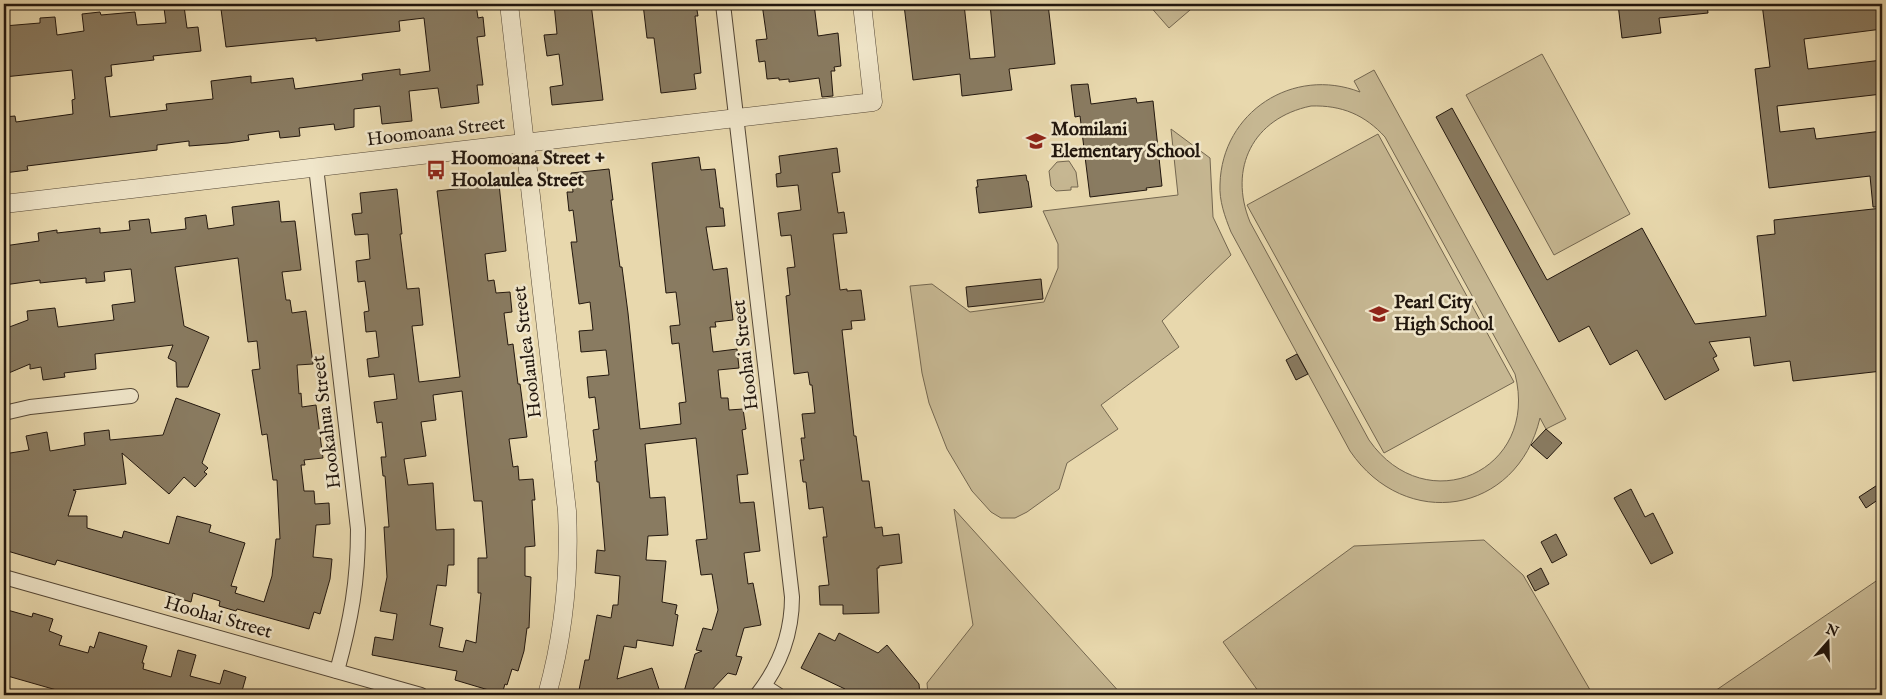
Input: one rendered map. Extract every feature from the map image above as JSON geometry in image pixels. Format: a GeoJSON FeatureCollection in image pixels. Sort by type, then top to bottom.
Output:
{"type":"FeatureCollection","features":[{"type":"Feature","properties":{"kind":"street","name":"Hoolaulea Street"},"geometry":{"type":"LineString","coordinates":[[509,4],[568,519],[568,569],[564,618],[556,662],[547,695]]}},
{"type":"Feature","properties":{"kind":"street","name":"Hoohai Street"},"geometry":{"type":"LineString","coordinates":[[723,4],[792,597],[790,626],[786,642],[779,662],[761,691]]}},
{"type":"Feature","properties":{"kind":"street","name":"Hoomoana Street"},"geometry":{"type":"LineString","coordinates":[[4,204],[873,102],[862,4]]}},
{"type":"Feature","properties":{"kind":"street","name":"Hookahua Street"},"geometry":{"type":"LineString","coordinates":[[316,167],[358,529],[358,562],[353,607],[337,671]]}},
{"type":"Feature","properties":{"kind":"street"},"geometry":{"type":"LineString","coordinates":[[4,413],[30,406],[130,396]]}},
{"type":"Feature","properties":{"kind":"street","name":"Hoohai Street"},"geometry":{"type":"LineString","coordinates":[[4,577],[421,695]]}},
{"type":"Feature","properties":{"kind":"street"},"geometry":{"type":"LineString","coordinates":[[761,691],[778,695]]}},
{"type":"Feature","properties":{"kind":"shaded area"},"geometry":{"type":"Polygon","coordinates":[[[1148,4],[1197,4],[1169,28],[1148,4]]]}},
{"type":"Feature","properties":{"kind":"shaded area"},"geometry":{"type":"Polygon","coordinates":[[[1542,54],[1630,214],[1554,255],[1466,95],[1542,54]]]}},
{"type":"Feature","properties":{"kind":"shaded area"},"geometry":{"type":"Polygon","coordinates":[[[1374,70],[1566,419],[1546,429],[1540,418],[1527,451],[1508,475],[1484,492],[1457,501],[1428,502],[1400,494],[1373,477],[1350,451],[1231,232],[1220,197],[1224,158],[1233,136],[1248,116],[1266,101],[1287,91],[1310,85],[1335,86],[1360,92],[1354,81],[1374,70]],[[1311,106],[1291,112],[1274,122],[1260,134],[1250,148],[1244,165],[1242,183],[1244,202],[1250,222],[1369,440],[1393,465],[1419,478],[1447,481],[1473,474],[1495,459],[1511,437],[1518,408],[1515,374],[1385,137],[1361,117],[1333,107],[1311,106]]]}},
{"type":"Feature","properties":{"kind":"shaded area"},"geometry":{"type":"Polygon","coordinates":[[[1171,129],[1210,158],[1213,217],[1231,255],[1162,321],[1179,347],[1101,405],[1118,429],[1067,463],[1059,489],[1027,512],[1015,518],[1001,518],[991,512],[972,491],[947,449],[929,403],[922,373],[910,286],[932,284],[970,312],[1044,302],[1058,268],[1058,244],[1043,211],[1178,195],[1171,129]]]}},
{"type":"Feature","properties":{"kind":"shaded area"},"geometry":{"type":"Polygon","coordinates":[[[1378,134],[1514,382],[1384,453],[1247,205],[1378,134]]]}},
{"type":"Feature","properties":{"kind":"shaded area"},"geometry":{"type":"Polygon","coordinates":[[[1069,161],[1076,172],[1078,187],[1071,187],[1071,190],[1056,191],[1051,186],[1049,171],[1057,162],[1069,161]]]}},
{"type":"Feature","properties":{"kind":"shaded area"},"geometry":{"type":"Polygon","coordinates":[[[954,509],[1122,695],[928,695],[927,683],[973,625],[954,509]]]}},
{"type":"Feature","properties":{"kind":"shaded area"},"geometry":{"type":"Polygon","coordinates":[[[1484,540],[1523,575],[1593,695],[1261,695],[1223,642],[1354,546],[1484,540]]]}},
{"type":"Feature","properties":{"kind":"shaded area"},"geometry":{"type":"Polygon","coordinates":[[[1882,577],[1882,695],[1709,695],[1882,577]]]}},
{"type":"Feature","properties":{"kind":"building"},"geometry":{"type":"Polygon","coordinates":[[[254,4],[343,4],[343,7],[397,4],[397,8],[432,4],[476,4],[478,18],[483,17],[485,36],[477,37],[483,85],[477,85],[479,103],[441,108],[438,88],[409,91],[412,121],[382,124],[380,106],[354,109],[354,127],[335,130],[334,124],[299,128],[300,136],[280,138],[279,131],[248,135],[249,140],[228,143],[189,146],[189,141],[157,145],[157,150],[27,166],[28,170],[4,173],[4,117],[15,116],[16,122],[73,114],[72,100],[75,99],[72,70],[4,77],[4,26],[40,23],[40,18],[55,17],[57,35],[84,31],[82,14],[100,12],[101,15],[135,12],[137,25],[166,23],[164,8],[184,6],[187,28],[198,27],[201,51],[153,56],[154,60],[111,65],[112,76],[105,77],[110,117],[167,110],[166,104],[213,99],[211,81],[251,76],[251,83],[293,78],[295,89],[363,80],[362,74],[400,69],[400,75],[430,71],[424,18],[399,21],[400,31],[316,41],[316,38],[226,47],[221,9],[254,4]]]}},
{"type":"Feature","properties":{"kind":"building"},"geometry":{"type":"Polygon","coordinates":[[[554,4],[591,4],[603,100],[552,105],[550,87],[563,85],[559,54],[547,56],[544,35],[557,34],[554,4]]]}},
{"type":"Feature","properties":{"kind":"building"},"geometry":{"type":"Polygon","coordinates":[[[643,4],[696,4],[698,16],[695,16],[701,73],[694,74],[696,89],[661,93],[654,38],[647,38],[643,4]]]}},
{"type":"Feature","properties":{"kind":"building"},"geometry":{"type":"Polygon","coordinates":[[[762,4],[814,4],[818,36],[838,33],[841,66],[834,67],[835,71],[831,71],[833,96],[822,97],[819,78],[789,82],[789,79],[767,79],[765,61],[759,62],[756,40],[767,39],[762,4]]]}},
{"type":"Feature","properties":{"kind":"building"},"geometry":{"type":"Polygon","coordinates":[[[964,4],[970,59],[995,57],[990,4],[1048,4],[1055,64],[1009,69],[1012,90],[962,96],[960,74],[913,80],[904,5],[964,4]]]}},
{"type":"Feature","properties":{"kind":"building"},"geometry":{"type":"Polygon","coordinates":[[[1618,4],[1707,4],[1708,13],[1659,18],[1661,33],[1622,38],[1618,4]]]}},
{"type":"Feature","properties":{"kind":"building"},"geometry":{"type":"Polygon","coordinates":[[[1762,4],[1882,4],[1882,29],[1804,39],[1808,69],[1882,60],[1882,94],[1777,106],[1780,132],[1814,128],[1816,139],[1882,131],[1882,207],[1873,207],[1870,176],[1769,188],[1755,69],[1770,67],[1762,4]]]}},
{"type":"Feature","properties":{"kind":"building"},"geometry":{"type":"Polygon","coordinates":[[[1088,84],[1091,104],[1136,98],[1137,103],[1153,101],[1162,186],[1146,188],[1147,190],[1090,197],[1080,116],[1075,117],[1071,85],[1088,84]]]}},
{"type":"Feature","properties":{"kind":"building"},"geometry":{"type":"Polygon","coordinates":[[[1452,108],[1547,280],[1642,228],[1695,324],[1766,316],[1757,236],[1775,234],[1774,220],[1882,208],[1882,371],[1793,381],[1790,361],[1754,366],[1750,337],[1709,342],[1717,356],[1713,358],[1719,370],[1665,400],[1637,350],[1610,365],[1589,326],[1559,342],[1436,117],[1452,108]]]}},
{"type":"Feature","properties":{"kind":"building"},"geometry":{"type":"Polygon","coordinates":[[[837,148],[840,172],[832,173],[838,213],[844,212],[847,233],[833,234],[840,290],[861,290],[865,320],[851,321],[852,329],[842,330],[854,436],[856,436],[862,481],[869,481],[875,528],[882,527],[883,536],[899,534],[902,563],[879,566],[877,568],[879,613],[843,614],[843,605],[820,605],[819,586],[829,585],[823,537],[827,537],[823,507],[809,509],[806,482],[803,482],[800,460],[804,460],[801,438],[805,438],[802,414],[815,413],[812,385],[810,385],[808,372],[794,374],[786,296],[790,295],[787,268],[795,267],[791,235],[781,236],[778,213],[801,210],[798,185],[777,187],[776,174],[781,173],[779,156],[837,148]]]}},
{"type":"Feature","properties":{"kind":"building"},"geometry":{"type":"Polygon","coordinates":[[[699,157],[701,170],[715,169],[720,208],[723,208],[725,226],[706,227],[713,270],[727,268],[733,320],[715,322],[716,327],[710,327],[713,352],[737,349],[739,368],[718,370],[721,398],[728,398],[729,410],[743,409],[746,429],[742,430],[748,474],[737,475],[740,503],[754,502],[760,551],[744,553],[748,584],[753,583],[761,625],[744,628],[736,656],[742,657],[736,675],[728,673],[707,695],[683,695],[695,654],[702,651],[696,650],[703,628],[712,630],[718,610],[712,574],[701,575],[696,540],[707,539],[696,438],[645,444],[650,498],[665,497],[668,535],[648,536],[646,560],[666,561],[662,602],[677,605],[675,614],[678,615],[673,646],[637,640],[636,648],[624,646],[617,679],[652,668],[661,695],[578,695],[585,660],[589,660],[597,615],[611,618],[613,605],[618,605],[620,576],[595,573],[597,550],[605,551],[593,430],[599,429],[595,397],[589,398],[587,377],[609,375],[606,350],[581,352],[579,331],[593,330],[590,302],[579,304],[571,242],[577,242],[573,210],[569,211],[567,192],[573,192],[571,173],[609,169],[613,200],[611,200],[628,313],[640,429],[681,424],[679,403],[686,402],[679,343],[672,344],[670,326],[680,325],[676,292],[666,293],[652,163],[699,157]]]}},
{"type":"Feature","properties":{"kind":"building"},"geometry":{"type":"Polygon","coordinates":[[[1026,175],[1032,207],[979,213],[977,180],[1026,175]]]}},
{"type":"Feature","properties":{"kind":"building"},"geometry":{"type":"Polygon","coordinates":[[[499,184],[506,251],[485,254],[488,281],[494,280],[496,293],[510,292],[512,312],[504,313],[508,345],[513,344],[527,437],[509,439],[513,467],[518,466],[519,480],[533,479],[535,500],[532,500],[535,546],[525,547],[525,576],[531,577],[529,628],[527,628],[524,651],[518,671],[512,669],[502,694],[455,680],[457,671],[372,655],[375,637],[393,640],[397,614],[380,611],[387,577],[384,527],[389,527],[385,476],[383,476],[381,457],[386,457],[382,422],[377,423],[374,402],[397,399],[394,374],[369,377],[367,359],[379,357],[376,331],[366,332],[364,312],[369,311],[365,281],[358,282],[356,261],[370,259],[368,234],[355,235],[352,214],[362,213],[360,193],[397,189],[407,289],[419,288],[423,325],[412,326],[419,382],[460,377],[437,191],[499,184]],[[462,391],[433,395],[436,420],[421,422],[426,456],[404,459],[408,485],[433,483],[436,530],[454,529],[454,565],[448,565],[446,586],[437,585],[430,625],[443,628],[439,647],[463,652],[466,640],[476,643],[481,593],[478,593],[478,558],[487,558],[482,501],[474,501],[462,391]]]}},
{"type":"Feature","properties":{"kind":"building"},"geometry":{"type":"Polygon","coordinates":[[[279,201],[281,222],[295,221],[301,270],[282,272],[286,300],[290,300],[292,313],[306,311],[313,364],[297,365],[299,394],[301,393],[302,407],[316,405],[323,458],[304,460],[305,465],[301,465],[304,491],[314,491],[315,504],[329,503],[330,524],[316,525],[313,557],[332,559],[330,579],[320,614],[314,612],[309,629],[237,609],[236,611],[219,606],[220,601],[193,593],[191,602],[174,597],[175,594],[57,560],[55,565],[4,550],[4,454],[29,450],[26,436],[47,432],[50,451],[85,445],[84,433],[109,430],[110,440],[163,435],[176,398],[220,414],[202,463],[208,468],[204,472],[207,474],[195,487],[184,477],[169,494],[122,453],[126,484],[73,490],[76,491],[68,516],[87,516],[87,528],[122,538],[124,531],[169,544],[177,516],[211,525],[209,532],[245,543],[231,586],[237,587],[235,593],[264,602],[272,576],[276,539],[280,539],[277,480],[273,480],[267,434],[262,435],[252,370],[260,369],[257,341],[248,342],[238,258],[175,267],[184,326],[209,337],[188,387],[177,387],[176,362],[168,358],[173,345],[95,354],[96,369],[64,373],[65,377],[43,380],[41,367],[30,369],[30,364],[4,375],[4,329],[28,320],[27,311],[55,308],[58,327],[114,320],[112,305],[135,302],[131,269],[104,272],[105,281],[86,283],[86,278],[40,283],[40,280],[4,285],[4,246],[39,241],[38,233],[57,230],[57,233],[100,228],[100,233],[130,230],[129,221],[149,219],[151,233],[186,229],[185,218],[206,215],[208,229],[234,225],[232,207],[279,201]]]}},
{"type":"Feature","properties":{"kind":"building"},"geometry":{"type":"Polygon","coordinates":[[[1041,279],[1043,299],[968,307],[966,287],[1041,279]]]}},
{"type":"Feature","properties":{"kind":"building"},"geometry":{"type":"Polygon","coordinates":[[[1297,354],[1308,374],[1296,380],[1286,360],[1297,354]]]}},
{"type":"Feature","properties":{"kind":"building"},"geometry":{"type":"Polygon","coordinates":[[[1546,429],[1562,443],[1547,459],[1531,445],[1546,429]]]}},
{"type":"Feature","properties":{"kind":"building"},"geometry":{"type":"Polygon","coordinates":[[[1882,482],[1882,497],[1866,508],[1859,497],[1882,482]]]}},
{"type":"Feature","properties":{"kind":"building"},"geometry":{"type":"Polygon","coordinates":[[[1631,489],[1645,517],[1653,513],[1673,553],[1651,564],[1614,498],[1631,489]]]}},
{"type":"Feature","properties":{"kind":"building"},"geometry":{"type":"Polygon","coordinates":[[[1556,534],[1567,555],[1552,563],[1541,542],[1556,534]]]}},
{"type":"Feature","properties":{"kind":"building"},"geometry":{"type":"Polygon","coordinates":[[[1541,568],[1549,584],[1535,591],[1527,576],[1541,568]]]}},
{"type":"Feature","properties":{"kind":"building"},"geometry":{"type":"Polygon","coordinates":[[[4,609],[32,617],[33,613],[53,619],[49,631],[62,636],[59,645],[88,653],[90,646],[94,648],[99,632],[147,646],[142,663],[144,663],[143,669],[171,677],[178,650],[196,655],[190,676],[220,684],[224,670],[246,677],[242,691],[245,692],[245,695],[74,695],[4,675],[4,609]]]}},
{"type":"Feature","properties":{"kind":"building"},"geometry":{"type":"Polygon","coordinates":[[[819,633],[835,641],[839,633],[878,653],[887,645],[919,684],[920,695],[850,695],[845,689],[801,668],[819,633]]]}},
{"type":"Feature","properties":{"kind":"place","name":"Momilani Elementary School"},"geometry":{"type":"Point","coordinates":[1036,141]}},
{"type":"Feature","properties":{"kind":"place","name":"Hoomoana Street + Hoolaulea Street"},"geometry":{"type":"Point","coordinates":[436,170]}},
{"type":"Feature","properties":{"kind":"place","name":"Pearl City High School"},"geometry":{"type":"Point","coordinates":[1379,314]}}]}
